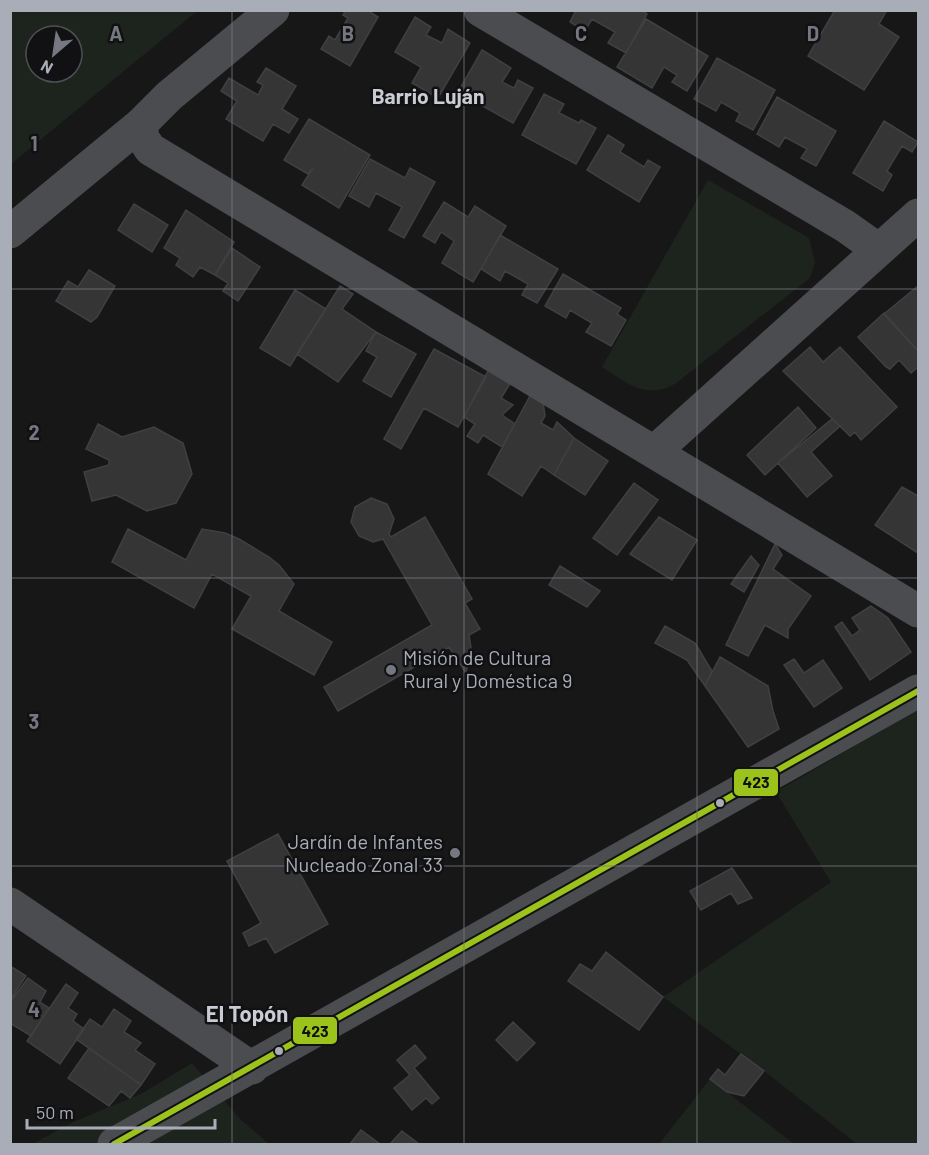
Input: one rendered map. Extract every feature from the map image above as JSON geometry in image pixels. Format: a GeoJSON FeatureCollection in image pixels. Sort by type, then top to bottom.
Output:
{"type":"FeatureCollection","features":[{"type":"Feature","properties":{"kind":"street"},"geometry":{"type":"LineString","coordinates":[[10,232],[141,124],[169,96],[273,10]]}},
{"type":"Feature","properties":{"kind":"street"},"geometry":{"type":"LineString","coordinates":[[480,10],[845,226],[879,250]]}},
{"type":"Feature","properties":{"kind":"street"},"geometry":{"type":"LineString","coordinates":[[141,124],[142,138],[150,149],[918,611]]}},
{"type":"Feature","properties":{"kind":"street"},"geometry":{"type":"LineString","coordinates":[[655,451],[918,215]]}},
{"type":"Feature","properties":{"kind":"street"},"geometry":{"type":"LineString","coordinates":[[114,1144],[918,691]]}},
{"type":"Feature","properties":{"kind":"street"},"geometry":{"type":"LineString","coordinates":[[10,904],[252,1068]]}},
{"type":"Feature","properties":{"kind":"shaded area"},"geometry":{"type":"Polygon","coordinates":[[[11,10],[197,11],[11,164],[11,10]]]}},
{"type":"Feature","properties":{"kind":"shaded area"},"geometry":{"type":"Polygon","coordinates":[[[708,180],[809,238],[815,262],[810,278],[675,384],[664,389],[637,388],[602,367],[708,180]]]}},
{"type":"Feature","properties":{"kind":"shaded area"},"geometry":{"type":"Polygon","coordinates":[[[918,709],[918,1144],[857,1144],[764,1071],[663,997],[831,882],[776,792],[918,709]]]}},
{"type":"Feature","properties":{"kind":"shaded area"},"geometry":{"type":"Polygon","coordinates":[[[192,1063],[241,1120],[269,1144],[33,1144],[73,1122],[141,1094],[192,1063]]]}},
{"type":"Feature","properties":{"kind":"shaded area"},"geometry":{"type":"Polygon","coordinates":[[[710,1079],[794,1144],[659,1144],[710,1079]]]}},
{"type":"Feature","properties":{"kind":"building"},"geometry":{"type":"Polygon","coordinates":[[[346,10],[367,10],[378,17],[350,66],[321,49],[329,36],[335,40],[348,18],[343,15],[346,10]]]}},
{"type":"Feature","properties":{"kind":"building"},"geometry":{"type":"Polygon","coordinates":[[[576,10],[641,10],[647,14],[626,53],[608,43],[615,32],[592,19],[585,31],[570,22],[576,10]]]}},
{"type":"Feature","properties":{"kind":"building"},"geometry":{"type":"Polygon","coordinates":[[[835,10],[887,10],[879,24],[899,37],[864,90],[808,56],[835,10]]]}},
{"type":"Feature","properties":{"kind":"building"},"geometry":{"type":"Polygon","coordinates":[[[415,17],[431,27],[426,35],[442,43],[448,29],[470,43],[438,98],[412,83],[421,67],[395,52],[415,17]]]}},
{"type":"Feature","properties":{"kind":"building"},"geometry":{"type":"Polygon","coordinates":[[[646,19],[708,56],[687,91],[672,82],[677,75],[664,67],[652,88],[617,67],[646,19]]]}},
{"type":"Feature","properties":{"kind":"building"},"geometry":{"type":"Polygon","coordinates":[[[482,50],[511,68],[502,82],[514,88],[518,80],[533,88],[513,123],[458,92],[482,50]]]}},
{"type":"Feature","properties":{"kind":"building"},"geometry":{"type":"Polygon","coordinates":[[[717,58],[775,90],[753,130],[736,121],[740,113],[721,102],[716,111],[694,99],[717,58]]]}},
{"type":"Feature","properties":{"kind":"building"},"geometry":{"type":"Polygon","coordinates":[[[266,68],[296,86],[282,109],[298,119],[289,133],[273,124],[263,141],[226,119],[237,101],[221,91],[229,78],[258,95],[263,85],[257,82],[266,68]]]}},
{"type":"Feature","properties":{"kind":"building"},"geometry":{"type":"Polygon","coordinates":[[[544,94],[564,104],[559,113],[596,128],[576,164],[522,135],[544,94]]]}},
{"type":"Feature","properties":{"kind":"building"},"geometry":{"type":"Polygon","coordinates":[[[777,97],[836,131],[816,166],[801,158],[807,149],[785,137],[779,147],[757,134],[777,97]]]}},
{"type":"Feature","properties":{"kind":"building"},"geometry":{"type":"Polygon","coordinates":[[[309,119],[370,155],[339,208],[302,185],[313,168],[308,174],[284,160],[309,119]]]}},
{"type":"Feature","properties":{"kind":"building"},"geometry":{"type":"Polygon","coordinates":[[[884,121],[918,142],[912,152],[902,146],[887,171],[892,175],[883,191],[853,173],[884,121]]]}},
{"type":"Feature","properties":{"kind":"building"},"geometry":{"type":"Polygon","coordinates":[[[608,135],[624,145],[620,152],[644,167],[648,160],[660,167],[639,202],[587,170],[608,135]]]}},
{"type":"Feature","properties":{"kind":"building"},"geometry":{"type":"Polygon","coordinates":[[[370,159],[405,178],[410,168],[435,182],[404,238],[389,230],[402,207],[376,193],[369,207],[349,196],[370,159]]]}},
{"type":"Feature","properties":{"kind":"building"},"geometry":{"type":"Polygon","coordinates":[[[444,202],[468,217],[475,206],[506,226],[473,282],[442,263],[454,241],[441,232],[435,243],[423,236],[444,202]]]}},
{"type":"Feature","properties":{"kind":"building"},"geometry":{"type":"Polygon","coordinates":[[[134,204],[168,225],[152,252],[118,230],[134,204]]]}},
{"type":"Feature","properties":{"kind":"building"},"geometry":{"type":"Polygon","coordinates":[[[186,210],[234,242],[215,275],[200,267],[193,277],[176,265],[180,258],[164,248],[186,210]]]}},
{"type":"Feature","properties":{"kind":"building"},"geometry":{"type":"Polygon","coordinates":[[[500,235],[558,269],[537,303],[522,295],[528,284],[505,271],[500,281],[481,269],[500,235]]]}},
{"type":"Feature","properties":{"kind":"building"},"geometry":{"type":"Polygon","coordinates":[[[232,248],[260,267],[238,301],[223,291],[228,283],[215,275],[232,248]]]}},
{"type":"Feature","properties":{"kind":"building"},"geometry":{"type":"Polygon","coordinates":[[[89,270],[115,286],[97,317],[91,322],[56,301],[68,281],[78,287],[89,270]]]}},
{"type":"Feature","properties":{"kind":"building"},"geometry":{"type":"Polygon","coordinates":[[[563,274],[621,308],[617,314],[626,320],[611,346],[586,332],[592,323],[570,310],[566,318],[545,306],[563,274]]]}},
{"type":"Feature","properties":{"kind":"building"},"geometry":{"type":"Polygon","coordinates":[[[340,286],[353,294],[342,309],[376,332],[338,382],[297,354],[340,286]]]}},
{"type":"Feature","properties":{"kind":"building"},"geometry":{"type":"Polygon","coordinates":[[[918,286],[918,351],[884,314],[918,286]]]}},
{"type":"Feature","properties":{"kind":"building"},"geometry":{"type":"Polygon","coordinates":[[[295,290],[326,309],[290,366],[260,348],[295,290]]]}},
{"type":"Feature","properties":{"kind":"building"},"geometry":{"type":"Polygon","coordinates":[[[884,313],[918,351],[918,367],[911,373],[899,360],[890,369],[886,367],[858,337],[884,313]]]}},
{"type":"Feature","properties":{"kind":"building"},"geometry":{"type":"Polygon","coordinates":[[[376,332],[416,354],[391,397],[363,381],[377,357],[366,351],[376,332]]]}},
{"type":"Feature","properties":{"kind":"building"},"geometry":{"type":"Polygon","coordinates":[[[810,347],[823,362],[840,347],[897,407],[861,440],[855,432],[850,436],[783,371],[810,347]]]}},
{"type":"Feature","properties":{"kind":"building"},"geometry":{"type":"Polygon","coordinates":[[[434,349],[486,377],[458,427],[424,408],[401,449],[384,439],[434,349]]]}},
{"type":"Feature","properties":{"kind":"building"},"geometry":{"type":"Polygon","coordinates":[[[491,365],[513,379],[501,398],[513,405],[502,415],[515,424],[502,447],[483,435],[478,443],[467,436],[475,424],[464,417],[491,365]]]}},
{"type":"Feature","properties":{"kind":"building"},"geometry":{"type":"Polygon","coordinates":[[[531,394],[543,402],[545,416],[541,423],[553,430],[557,422],[574,438],[554,475],[541,466],[522,496],[488,474],[531,394]]]}},
{"type":"Feature","properties":{"kind":"building"},"geometry":{"type":"Polygon","coordinates":[[[798,407],[816,428],[765,475],[747,455],[798,407]]]}},
{"type":"Feature","properties":{"kind":"building"},"geometry":{"type":"Polygon","coordinates":[[[832,419],[840,426],[811,452],[832,476],[807,497],[778,463],[832,419]]]}},
{"type":"Feature","properties":{"kind":"building"},"geometry":{"type":"Polygon","coordinates":[[[98,424],[122,437],[154,427],[183,443],[192,474],[176,503],[147,511],[116,495],[92,501],[84,472],[109,465],[109,460],[86,449],[98,424]]]}},
{"type":"Feature","properties":{"kind":"building"},"geometry":{"type":"Polygon","coordinates":[[[574,438],[608,461],[585,495],[554,475],[574,438]]]}},
{"type":"Feature","properties":{"kind":"building"},"geometry":{"type":"Polygon","coordinates":[[[634,483],[658,500],[617,555],[593,538],[634,483]]]}},
{"type":"Feature","properties":{"kind":"building"},"geometry":{"type":"Polygon","coordinates":[[[902,487],[918,496],[918,553],[875,525],[902,487]]]}},
{"type":"Feature","properties":{"kind":"building"},"geometry":{"type":"Polygon","coordinates":[[[371,498],[387,504],[394,519],[389,534],[391,537],[425,517],[472,599],[465,603],[480,629],[469,635],[471,648],[466,673],[449,647],[338,711],[324,687],[432,625],[383,539],[373,542],[359,536],[351,522],[355,507],[371,498]]]}},
{"type":"Feature","properties":{"kind":"building"},"geometry":{"type":"Polygon","coordinates":[[[659,517],[697,540],[672,580],[630,554],[659,517]]]}},
{"type":"Feature","properties":{"kind":"building"},"geometry":{"type":"Polygon","coordinates":[[[128,529],[186,560],[202,529],[225,533],[269,557],[279,565],[294,584],[279,611],[332,642],[314,675],[232,629],[251,596],[212,574],[194,608],[112,562],[128,529]]]}},
{"type":"Feature","properties":{"kind":"building"},"geometry":{"type":"Polygon","coordinates":[[[775,544],[782,555],[773,569],[811,596],[788,629],[788,638],[765,625],[748,656],[726,645],[775,544]]]}},
{"type":"Feature","properties":{"kind":"building"},"geometry":{"type":"Polygon","coordinates":[[[751,556],[759,565],[744,592],[731,584],[751,556]]]}},
{"type":"Feature","properties":{"kind":"building"},"geometry":{"type":"Polygon","coordinates":[[[560,566],[600,591],[587,607],[549,585],[560,566]]]}},
{"type":"Feature","properties":{"kind":"building"},"geometry":{"type":"Polygon","coordinates":[[[871,606],[888,618],[911,652],[870,680],[835,627],[842,622],[852,636],[860,630],[852,618],[871,606]]]}},
{"type":"Feature","properties":{"kind":"building"},"geometry":{"type":"Polygon","coordinates":[[[665,626],[695,643],[712,671],[705,686],[687,660],[655,643],[665,626]]]}},
{"type":"Feature","properties":{"kind":"building"},"geometry":{"type":"Polygon","coordinates":[[[720,657],[768,686],[779,729],[748,747],[705,686],[720,657]]]}},
{"type":"Feature","properties":{"kind":"building"},"geometry":{"type":"Polygon","coordinates":[[[794,659],[804,673],[823,660],[842,688],[814,707],[784,665],[794,659]]]}},
{"type":"Feature","properties":{"kind":"building"},"geometry":{"type":"Polygon","coordinates":[[[278,834],[328,924],[275,953],[266,938],[249,946],[243,933],[261,923],[227,861],[278,834]]]}},
{"type":"Feature","properties":{"kind":"building"},"geometry":{"type":"Polygon","coordinates":[[[732,868],[752,898],[738,904],[731,893],[701,910],[690,891],[732,868]]]}},
{"type":"Feature","properties":{"kind":"building"},"geometry":{"type":"Polygon","coordinates":[[[606,952],[663,997],[639,1030],[568,981],[580,964],[592,971],[606,952]]]}},
{"type":"Feature","properties":{"kind":"building"},"geometry":{"type":"Polygon","coordinates":[[[10,966],[26,976],[10,1000],[10,966]]]}},
{"type":"Feature","properties":{"kind":"building"},"geometry":{"type":"Polygon","coordinates":[[[28,978],[46,991],[40,1002],[49,1008],[31,1036],[10,1023],[10,1002],[28,978]]]}},
{"type":"Feature","properties":{"kind":"building"},"geometry":{"type":"Polygon","coordinates":[[[66,984],[78,993],[68,1008],[77,1014],[73,1021],[84,1029],[60,1064],[27,1041],[66,984]]]}},
{"type":"Feature","properties":{"kind":"building"},"geometry":{"type":"Polygon","coordinates":[[[114,1009],[131,1021],[124,1032],[141,1043],[135,1050],[155,1064],[141,1085],[76,1039],[90,1019],[102,1027],[114,1009]]]}},
{"type":"Feature","properties":{"kind":"building"},"geometry":{"type":"Polygon","coordinates":[[[513,1022],[535,1043],[517,1061],[496,1040],[513,1022]]]}},
{"type":"Feature","properties":{"kind":"building"},"geometry":{"type":"Polygon","coordinates":[[[415,1045],[426,1058],[414,1068],[439,1098],[432,1104],[426,1098],[412,1110],[394,1088],[410,1075],[397,1060],[415,1045]]]}},
{"type":"Feature","properties":{"kind":"building"},"geometry":{"type":"Polygon","coordinates":[[[89,1048],[141,1085],[130,1098],[121,1091],[109,1106],[68,1078],[89,1048]]]}},
{"type":"Feature","properties":{"kind":"building"},"geometry":{"type":"Polygon","coordinates":[[[741,1054],[764,1071],[744,1096],[727,1092],[710,1079],[718,1069],[725,1075],[741,1054]]]}},
{"type":"Feature","properties":{"kind":"building"},"geometry":{"type":"Polygon","coordinates":[[[361,1130],[380,1144],[350,1144],[361,1130]]]}},
{"type":"Feature","properties":{"kind":"building"},"geometry":{"type":"Polygon","coordinates":[[[402,1131],[419,1144],[390,1144],[402,1131]]]}},
{"type":"Feature","properties":{"kind":"transit line","name":"423"},"geometry":{"type":"LineString","coordinates":[[114,1144],[918,691]]}},
{"type":"Feature","properties":{"kind":"place","name":"Misión de Cultura Rural y Doméstica 9"},"geometry":{"type":"Point","coordinates":[391,670]}},
{"type":"Feature","properties":{"kind":"place","name":"Jardín de Infantes Nucleado Zonal 33"},"geometry":{"type":"Point","coordinates":[455,853]}},
{"type":"Feature","properties":{"kind":"district","name":"Barrio Luján"},"geometry":{"type":"Point","coordinates":[428,97]}},
{"type":"Feature","properties":{"kind":"district","name":"El Topón"},"geometry":{"type":"Point","coordinates":[247,1014]}}]}
